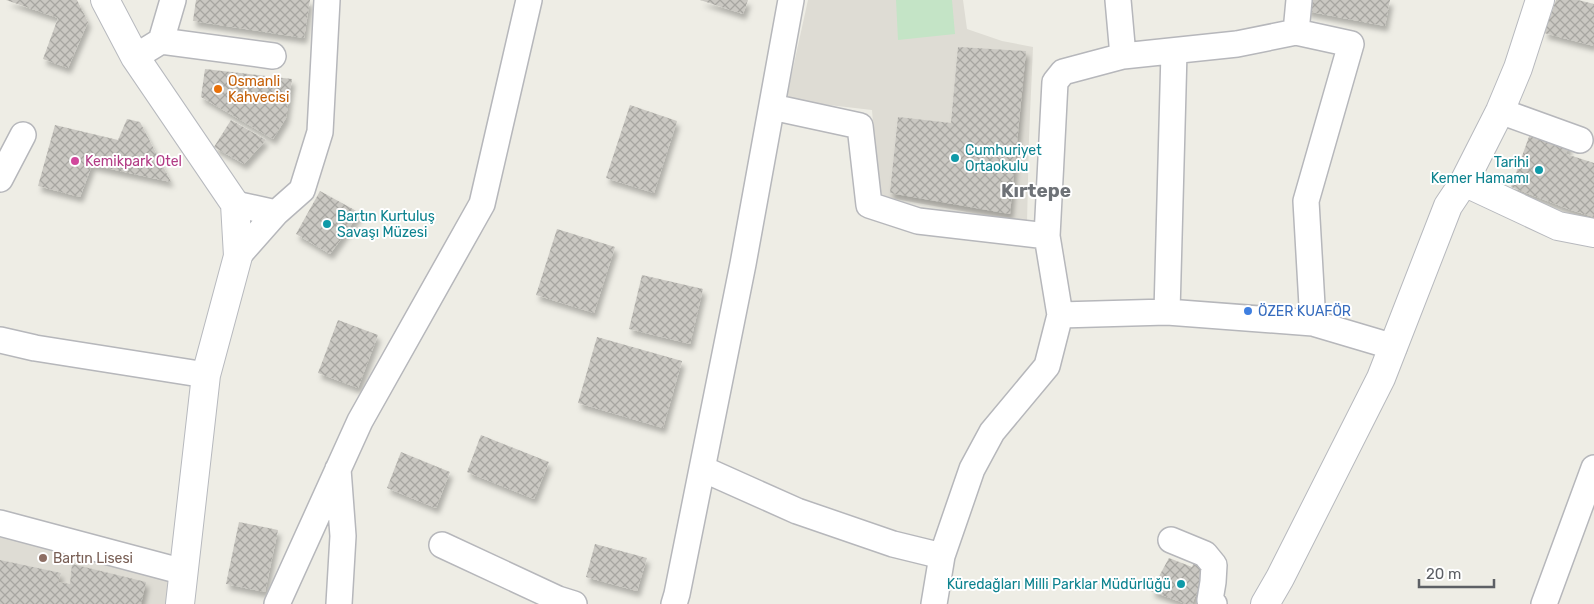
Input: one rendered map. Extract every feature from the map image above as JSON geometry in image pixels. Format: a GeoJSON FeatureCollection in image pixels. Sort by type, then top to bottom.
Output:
{"type":"FeatureCollection","features":[{"type":"Feature","properties":{"kind":"street"},"geometry":{"type":"LineString","coordinates":[[105,0],[135,57],[235,204],[238,256],[206,376],[180,604]]}},
{"type":"Feature","properties":{"kind":"street"},"geometry":{"type":"LineString","coordinates":[[161,41],[173,0]]}},
{"type":"Feature","properties":{"kind":"street"},"geometry":{"type":"LineString","coordinates":[[238,256],[276,213],[302,190],[320,132],[327,0]]}},
{"type":"Feature","properties":{"kind":"street"},"geometry":{"type":"LineString","coordinates":[[277,604],[360,421],[482,204],[530,0]]}},
{"type":"Feature","properties":{"kind":"street"},"geometry":{"type":"LineString","coordinates":[[674,604],[678,594],[743,264],[791,0]]}},
{"type":"Feature","properties":{"kind":"street"},"geometry":{"type":"LineString","coordinates":[[1118,0],[1123,56]]}},
{"type":"Feature","properties":{"kind":"street"},"geometry":{"type":"LineString","coordinates":[[1296,32],[1299,0]]}},
{"type":"Feature","properties":{"kind":"street"},"geometry":{"type":"LineString","coordinates":[[1265,604],[1381,378],[1448,206],[1464,182],[1500,111],[1518,68],[1540,0]]}},
{"type":"Feature","properties":{"kind":"street"},"geometry":{"type":"LineString","coordinates":[[934,604],[942,556],[972,469],[992,432],[1047,366],[1060,316],[1047,236],[1055,82],[1063,72],[1123,56],[1237,44],[1296,32],[1351,44],[1306,201],[1313,323]]}},
{"type":"Feature","properties":{"kind":"street"},"geometry":{"type":"LineString","coordinates":[[135,57],[161,41],[273,56]]}},
{"type":"Feature","properties":{"kind":"street"},"geometry":{"type":"LineString","coordinates":[[1168,312],[1174,52]]}},
{"type":"Feature","properties":{"kind":"street"},"geometry":{"type":"LineString","coordinates":[[772,107],[860,126],[869,205],[918,221],[1047,236]]}},
{"type":"Feature","properties":{"kind":"street"},"geometry":{"type":"LineString","coordinates":[[1500,111],[1580,140]]}},
{"type":"Feature","properties":{"kind":"street"},"geometry":{"type":"LineString","coordinates":[[0,179],[23,135]]}},
{"type":"Feature","properties":{"kind":"street"},"geometry":{"type":"LineString","coordinates":[[1464,182],[1558,226],[1594,233]]}},
{"type":"Feature","properties":{"kind":"street"},"geometry":{"type":"LineString","coordinates":[[235,204],[276,213]]}},
{"type":"Feature","properties":{"kind":"street"},"geometry":{"type":"LineString","coordinates":[[1060,316],[1168,312],[1313,323],[1394,347]]}},
{"type":"Feature","properties":{"kind":"street"},"geometry":{"type":"LineString","coordinates":[[0,340],[34,348],[206,376]]}},
{"type":"Feature","properties":{"kind":"street"},"geometry":{"type":"LineString","coordinates":[[338,468],[343,536],[339,604]]}},
{"type":"Feature","properties":{"kind":"street"},"geometry":{"type":"LineString","coordinates":[[1544,604],[1594,468]]}},
{"type":"Feature","properties":{"kind":"street"},"geometry":{"type":"LineString","coordinates":[[703,469],[749,491],[805,514],[894,544],[942,556]]}},
{"type":"Feature","properties":{"kind":"street"},"geometry":{"type":"LineString","coordinates":[[0,523],[184,572]]}},
{"type":"Feature","properties":{"kind":"street"},"geometry":{"type":"LineString","coordinates":[[1171,540],[1205,554],[1214,565],[1210,600],[1214,604]]}},
{"type":"Feature","properties":{"kind":"street"},"geometry":{"type":"LineString","coordinates":[[442,545],[558,599],[574,604]]}},
{"type":"Feature","properties":{"kind":"shaded area"},"geometry":{"type":"Polygon","coordinates":[[[808,0],[963,0],[967,29],[1002,41],[1033,47],[1027,223],[879,196],[872,110],[786,100],[808,0]]]}},
{"type":"Feature","properties":{"kind":"shaded area","name":"Bartın Lisesi"},"geometry":{"type":"Polygon","coordinates":[[[0,537],[174,578],[171,604],[0,604],[0,537]]]}},
{"type":"Feature","properties":{"kind":"green space"},"geometry":{"type":"Polygon","coordinates":[[[896,0],[952,0],[955,34],[898,40],[896,0]]]}},
{"type":"Feature","properties":{"kind":"building"},"geometry":{"type":"Polygon","coordinates":[[[6,0],[77,0],[88,22],[68,68],[43,59],[58,18],[6,0]]]}},
{"type":"Feature","properties":{"kind":"building"},"geometry":{"type":"Polygon","coordinates":[[[196,0],[310,0],[304,38],[193,21],[196,0]]]}},
{"type":"Feature","properties":{"kind":"building"},"geometry":{"type":"Polygon","coordinates":[[[700,0],[748,0],[743,14],[700,0]]]}},
{"type":"Feature","properties":{"kind":"building"},"geometry":{"type":"Polygon","coordinates":[[[1307,0],[1390,0],[1385,26],[1306,11],[1307,0]]]}},
{"type":"Feature","properties":{"kind":"building"},"geometry":{"type":"Polygon","coordinates":[[[1556,0],[1578,0],[1594,4],[1594,46],[1544,33],[1556,0]]]}},
{"type":"Feature","properties":{"kind":"building","name":"Cumhuriyet Ortaokulu"},"geometry":{"type":"Polygon","coordinates":[[[958,47],[1026,51],[1010,214],[890,193],[898,117],[951,123],[958,47]]]}},
{"type":"Feature","properties":{"kind":"building"},"geometry":{"type":"Polygon","coordinates":[[[205,69],[292,79],[286,118],[273,139],[201,97],[205,69]]]}},
{"type":"Feature","properties":{"kind":"building"},"geometry":{"type":"Polygon","coordinates":[[[630,105],[677,121],[654,193],[606,178],[630,105]]]}},
{"type":"Feature","properties":{"kind":"building"},"geometry":{"type":"Polygon","coordinates":[[[127,119],[140,122],[171,182],[92,165],[80,197],[38,186],[55,125],[118,140],[127,119]]]}},
{"type":"Feature","properties":{"kind":"building"},"geometry":{"type":"Polygon","coordinates":[[[231,120],[266,140],[244,164],[214,147],[231,120]]]}},
{"type":"Feature","properties":{"kind":"building"},"geometry":{"type":"Polygon","coordinates":[[[1531,131],[1570,143],[1566,154],[1594,163],[1594,217],[1511,187],[1531,131]]]}},
{"type":"Feature","properties":{"kind":"building","name":"Bartın Kurtuluş Savaşı Müzesi"},"geometry":{"type":"Polygon","coordinates":[[[320,191],[360,213],[330,254],[296,234],[320,191]]]}},
{"type":"Feature","properties":{"kind":"building"},"geometry":{"type":"Polygon","coordinates":[[[557,229],[615,247],[594,313],[536,295],[557,229]]]}},
{"type":"Feature","properties":{"kind":"building"},"geometry":{"type":"Polygon","coordinates":[[[642,275],[703,289],[690,344],[629,329],[642,275]]]}},
{"type":"Feature","properties":{"kind":"building"},"geometry":{"type":"Polygon","coordinates":[[[338,320],[378,335],[358,388],[318,373],[338,320]]]}},
{"type":"Feature","properties":{"kind":"building"},"geometry":{"type":"Polygon","coordinates":[[[597,337],[682,361],[663,428],[578,403],[597,337]]]}},
{"type":"Feature","properties":{"kind":"building"},"geometry":{"type":"Polygon","coordinates":[[[481,435],[549,462],[534,499],[467,472],[481,435]]]}},
{"type":"Feature","properties":{"kind":"building"},"geometry":{"type":"Polygon","coordinates":[[[401,452],[450,472],[436,508],[387,488],[401,452]]]}},
{"type":"Feature","properties":{"kind":"building"},"geometry":{"type":"Polygon","coordinates":[[[239,522],[278,530],[265,592],[226,584],[239,522]]]}},
{"type":"Feature","properties":{"kind":"building"},"geometry":{"type":"Polygon","coordinates":[[[595,544],[647,558],[637,591],[586,577],[595,544]]]}},
{"type":"Feature","properties":{"kind":"building","name":"Küredağları Milli Parklar Müdürlüğü"},"geometry":{"type":"Polygon","coordinates":[[[1169,558],[1192,567],[1195,560],[1209,567],[1203,592],[1198,590],[1192,604],[1186,604],[1151,591],[1169,558]]]}},
{"type":"Feature","properties":{"kind":"building","name":"Bartın Lisesi"},"geometry":{"type":"Polygon","coordinates":[[[0,560],[61,573],[58,582],[70,584],[72,564],[146,582],[141,604],[0,604],[0,560]]]}},
{"type":"Feature","properties":{"kind":"place","name":"Osmanli Kahvecisi"},"geometry":{"type":"Point","coordinates":[218,89]}},
{"type":"Feature","properties":{"kind":"place","name":"Cumhuriyet Ortaokulu"},"geometry":{"type":"Point","coordinates":[955,158]}},
{"type":"Feature","properties":{"kind":"place","name":"Kemikpark Otel"},"geometry":{"type":"Point","coordinates":[75,161]}},
{"type":"Feature","properties":{"kind":"place","name":"Tarihi Kemer Hamamı"},"geometry":{"type":"Point","coordinates":[1539,170]}},
{"type":"Feature","properties":{"kind":"place","name":"Bartın Kurtuluş Savaşı Müzesi"},"geometry":{"type":"Point","coordinates":[327,224]}},
{"type":"Feature","properties":{"kind":"place","name":"ÖZER KUAFÖR"},"geometry":{"type":"Point","coordinates":[1248,311]}},
{"type":"Feature","properties":{"kind":"place","name":"Bartın Lisesi"},"geometry":{"type":"Point","coordinates":[43,558]}},
{"type":"Feature","properties":{"kind":"place","name":"Küredağları Milli Parklar Müdürlüğü"},"geometry":{"type":"Point","coordinates":[1181,584]}},
{"type":"Feature","properties":{"kind":"district","name":"Kırtepe"},"geometry":{"type":"Point","coordinates":[1036,190]}}]}
